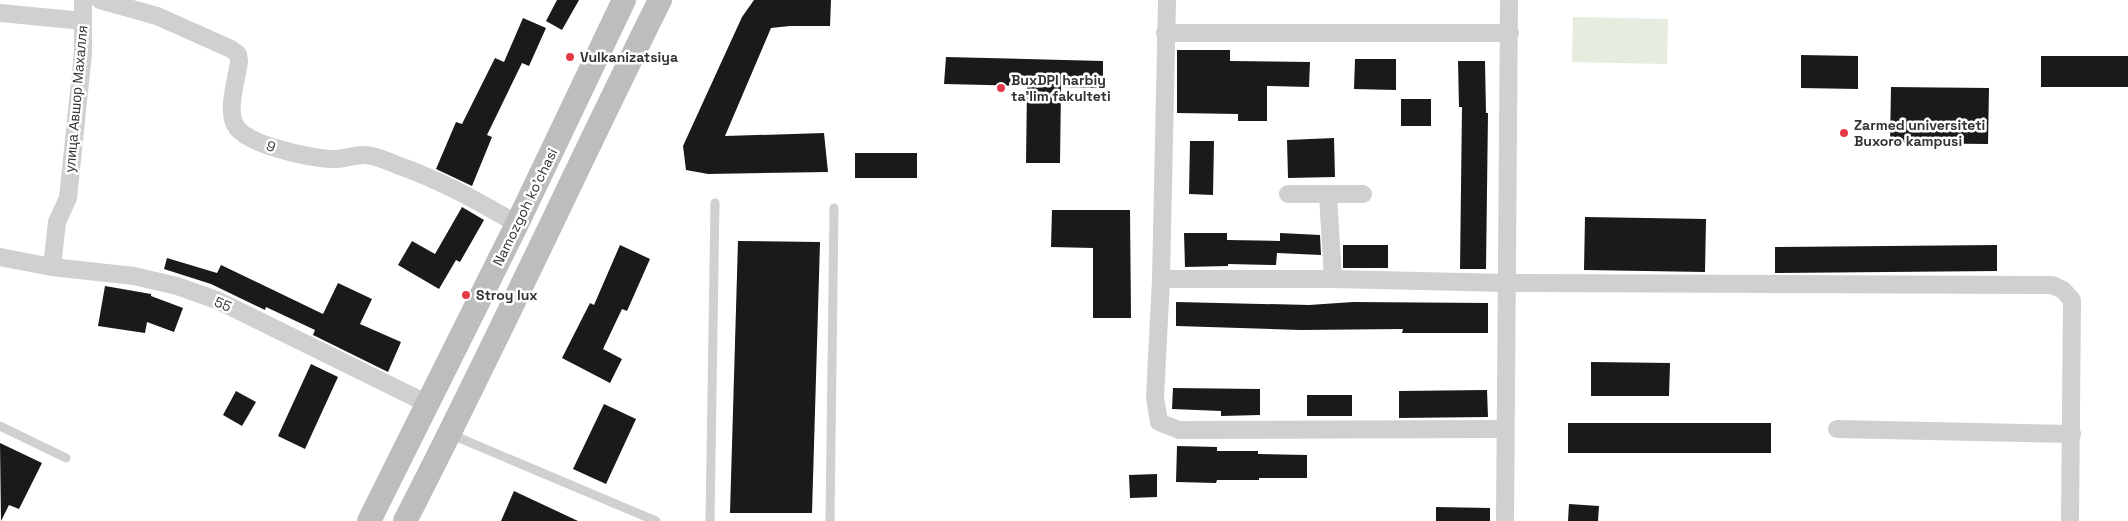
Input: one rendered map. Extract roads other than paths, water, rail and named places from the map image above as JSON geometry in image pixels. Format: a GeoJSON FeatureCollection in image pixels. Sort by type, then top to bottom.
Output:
{"type":"FeatureCollection","features":[{"type":"Feature","properties":{"kind":"main road","name":"Namozgoh ko'chasi"},"geometry":{"type":"LineString","coordinates":[[369,521],[517,224],[624,0]]}},
{"type":"Feature","properties":{"kind":"main road"},"geometry":{"type":"LineString","coordinates":[[405,521],[450,434],[551,220],[660,0]]}},
{"type":"Feature","properties":{"kind":"street","name":"улица Авшор Махалля"},"geometry":{"type":"LineString","coordinates":[[52,267],[57,222],[68,198],[80,91],[84,0]]}},
{"type":"Feature","properties":{"kind":"street","name":"9"},"geometry":{"type":"LineString","coordinates":[[100,0],[157,16],[231,48],[238,54],[239,62],[231,117],[238,130],[260,142],[292,154],[332,159],[366,155],[388,161],[421,173],[470,196],[517,224]]}},
{"type":"Feature","properties":{"kind":"street"},"geometry":{"type":"LineString","coordinates":[[1167,0],[1161,279],[1155,397],[1159,422],[1178,430],[1505,429]]}},
{"type":"Feature","properties":{"kind":"street"},"geometry":{"type":"LineString","coordinates":[[1505,521],[1509,0]]}},
{"type":"Feature","properties":{"kind":"street"},"geometry":{"type":"LineString","coordinates":[[0,13],[83,21]]}},
{"type":"Feature","properties":{"kind":"street"},"geometry":{"type":"LineString","coordinates":[[1165,33],[1510,33]]}},
{"type":"Feature","properties":{"kind":"street"},"geometry":{"type":"LineString","coordinates":[[1288,194],[1363,194]]}},
{"type":"Feature","properties":{"kind":"street"},"geometry":{"type":"LineString","coordinates":[[1328,195],[1333,279]]}},
{"type":"Feature","properties":{"kind":"street","name":"55"},"geometry":{"type":"LineString","coordinates":[[0,256],[52,267],[134,276],[177,286],[219,301],[428,404]]}},
{"type":"Feature","properties":{"kind":"street"},"geometry":{"type":"LineString","coordinates":[[1161,279],[1333,279],[1506,283],[2052,285],[2063,290],[2072,300],[2070,521]]}},
{"type":"Feature","properties":{"kind":"street"},"geometry":{"type":"LineString","coordinates":[[1837,429],[2072,434]]}},
{"type":"Feature","properties":{"kind":"lane"},"geometry":{"type":"LineString","coordinates":[[710,521],[715,203]]}},
{"type":"Feature","properties":{"kind":"lane"},"geometry":{"type":"LineString","coordinates":[[830,521],[834,208]]}},
{"type":"Feature","properties":{"kind":"lane"},"geometry":{"type":"LineString","coordinates":[[0,426],[66,458]]}},
{"type":"Feature","properties":{"kind":"lane"},"geometry":{"type":"LineString","coordinates":[[450,434],[656,521]]}},
{"type":"Feature","properties":{"kind":"place","name":"Vulkanizatsiya"},"geometry":{"type":"Point","coordinates":[570,57]}},
{"type":"Feature","properties":{"kind":"place","name":"BuxDPI harbiy ta'lim fakulteti"},"geometry":{"type":"Point","coordinates":[1001,88]}},
{"type":"Feature","properties":{"kind":"place","name":"Zarmed universiteti Buxoro kampusi"},"geometry":{"type":"Point","coordinates":[1844,133]}},
{"type":"Feature","properties":{"kind":"place","name":"Stroy lux"},"geometry":{"type":"Point","coordinates":[466,295]}}]}
